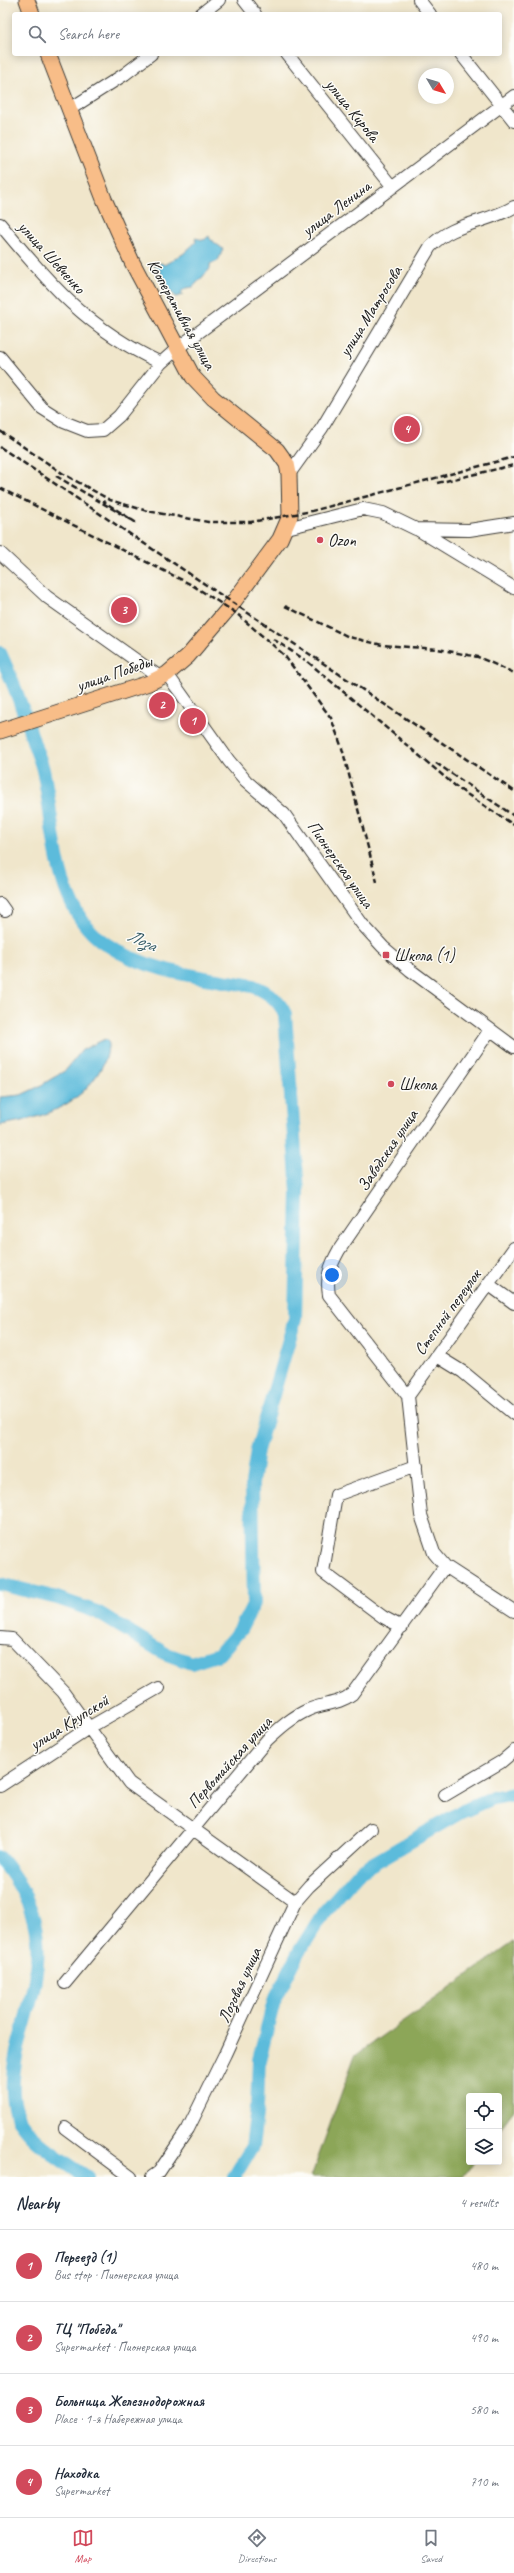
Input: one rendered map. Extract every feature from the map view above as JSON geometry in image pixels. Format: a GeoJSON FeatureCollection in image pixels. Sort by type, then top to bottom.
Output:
{"type":"FeatureCollection","features":[{"type":"Feature","properties":{"kind":"main road"},"geometry":{"type":"LineString","coordinates":[[27,0],[31,12]]}},
{"type":"Feature","properties":{"kind":"main road","name":"Кооперативная улица"},"geometry":{"type":"LineString","coordinates":[[49,56],[104,199],[132,262],[200,386],[277,450],[287,464],[289,474],[290,516],[287,528],[264,560]]}},
{"type":"Feature","properties":{"kind":"main road","name":"улица Победы"},"geometry":{"type":"LineString","coordinates":[[0,731],[164,676],[179,666],[209,633],[264,560]]}},
{"type":"Feature","properties":{"kind":"street"},"geometry":{"type":"LineString","coordinates":[[204,12],[219,0]]}},
{"type":"Feature","properties":{"kind":"street"},"geometry":{"type":"LineString","coordinates":[[244,0],[253,12]]}},
{"type":"Feature","properties":{"kind":"street"},"geometry":{"type":"LineString","coordinates":[[420,0],[429,12]]}},
{"type":"Feature","properties":{"kind":"street"},"geometry":{"type":"LineString","coordinates":[[70,109],[125,74],[148,56]]}},
{"type":"Feature","properties":{"kind":"street","name":"улица Кирова"},"geometry":{"type":"LineString","coordinates":[[289,56],[393,187]]}},
{"type":"Feature","properties":{"kind":"street"},"geometry":{"type":"LineString","coordinates":[[463,56],[514,121]]}},
{"type":"Feature","properties":{"kind":"street","name":"улица Ленина"},"geometry":{"type":"LineString","coordinates":[[0,357],[42,408],[64,422],[87,430],[103,430],[118,416],[161,363],[178,347],[514,96]]}},
{"type":"Feature","properties":{"kind":"street","name":"улица Матросова"},"geometry":{"type":"LineString","coordinates":[[289,474],[322,428],[430,247],[442,234],[493,218],[514,207]]}},
{"type":"Feature","properties":{"kind":"street","name":"улица Шевченко"},"geometry":{"type":"LineString","coordinates":[[0,224],[49,283],[74,306],[105,331],[161,363]]}},
{"type":"Feature","properties":{"kind":"street"},"geometry":{"type":"LineString","coordinates":[[287,528],[363,509],[383,512],[416,529],[514,588]]}},
{"type":"Feature","properties":{"kind":"street"},"geometry":{"type":"LineString","coordinates":[[416,529],[469,530],[514,523]]}},
{"type":"Feature","properties":{"kind":"street","name":"Пионерская улица"},"geometry":{"type":"LineString","coordinates":[[0,553],[47,597],[164,676],[246,781],[273,803],[294,826],[362,924],[383,947],[410,970],[514,1047]]}},
{"type":"Feature","properties":{"kind":"street","name":"Заводская улица"},"geometry":{"type":"LineString","coordinates":[[408,1396],[329,1295],[327,1283],[330,1266],[339,1250],[490,1030]]}},
{"type":"Feature","properties":{"kind":"street","name":"Степной переулок"},"geometry":{"type":"LineString","coordinates":[[408,1396],[514,1248]]}},
{"type":"Feature","properties":{"kind":"street"},"geometry":{"type":"LineString","coordinates":[[488,1284],[514,1303]]}},
{"type":"Feature","properties":{"kind":"street"},"geometry":{"type":"LineString","coordinates":[[437,1356],[463,1372],[514,1414]]}},
{"type":"Feature","properties":{"kind":"street"},"geometry":{"type":"LineString","coordinates":[[408,1396],[421,1515],[432,1547],[445,1566],[514,1611]]}},
{"type":"Feature","properties":{"kind":"street"},"geometry":{"type":"LineString","coordinates":[[402,1627],[383,1617],[324,1572],[336,1495],[416,1466]]}},
{"type":"Feature","properties":{"kind":"street","name":"Первомайская улица"},"geometry":{"type":"LineString","coordinates":[[65,1983],[266,1740],[279,1728],[309,1710],[343,1702],[352,1694],[445,1566]]}},
{"type":"Feature","properties":{"kind":"street"},"geometry":{"type":"LineString","coordinates":[[0,1638],[12,1639],[63,1692],[129,1783],[191,1830],[295,1902]]}},
{"type":"Feature","properties":{"kind":"street","name":"улица Крупской"},"geometry":{"type":"LineString","coordinates":[[0,1786],[90,1728],[158,1688]]}},
{"type":"Feature","properties":{"kind":"street"},"geometry":{"type":"LineString","coordinates":[[445,1795],[501,1762],[514,1751]]}},
{"type":"Feature","properties":{"kind":"street","name":"Лозовая улица"},"geometry":{"type":"LineString","coordinates":[[155,2175],[188,2129],[272,1957],[295,1902],[309,1886],[371,1830]]}},
{"type":"Feature","properties":{"kind":"street"},"geometry":{"type":"LineString","coordinates":[[65,2128],[131,2177]]}},
{"type":"Feature","properties":{"kind":"green space"},"geometry":{"type":"Polygon","coordinates":[[[514,1942],[514,2110],[502,2126],[502,2093],[466,2093],[466,2165],[472,2165],[463,2177],[311,2177],[355,2055],[514,1942]]]}},
{"type":"Feature","properties":{"kind":"water"},"geometry":{"type":"Polygon","coordinates":[[[209,236],[210,239],[223,249],[218,261],[210,264],[210,269],[193,287],[186,288],[181,292],[183,295],[176,297],[162,281],[160,270],[153,265],[162,263],[164,265],[183,254],[196,242],[195,238],[204,240],[209,236]]]}},
{"type":"Feature","properties":{"kind":"water"},"geometry":{"type":"Polygon","coordinates":[[[105,1039],[109,1043],[106,1058],[98,1074],[88,1087],[76,1098],[48,1113],[17,1122],[0,1125],[0,1097],[21,1095],[38,1087],[66,1070],[82,1050],[105,1039]]]}},
{"type":"Feature","properties":{"kind":"waterway"},"geometry":{"type":"LineString","coordinates":[[0,653],[10,675],[42,767],[54,840],[65,888],[75,909],[88,928],[106,944],[140,962],[158,968],[253,986],[276,1000],[285,1014],[298,1192],[295,1319],[257,1450],[252,1484],[254,1603],[240,1630],[219,1654],[191,1663],[164,1653],[97,1612],[57,1598],[0,1584]]}},
{"type":"Feature","properties":{"kind":"waterway"},"geometry":{"type":"LineString","coordinates":[[234,2177],[252,2147],[257,2107],[259,2060],[274,2001],[299,1952],[324,1912],[360,1871],[461,1812],[493,1798],[514,1794]]}},
{"type":"Feature","properties":{"kind":"waterway"},"geometry":{"type":"LineString","coordinates":[[0,1858],[16,1879],[27,1899],[34,1919],[37,1939],[35,1981],[15,2061],[13,2083],[14,2104],[17,2115],[28,2132],[58,2158],[87,2177]]}},
{"type":"Feature","properties":{"kind":"railway"},"geometry":{"type":"LineString","coordinates":[[0,431],[65,475]]}},
{"type":"Feature","properties":{"kind":"railway"},"geometry":{"type":"LineString","coordinates":[[0,447],[514,791]]}},
{"type":"Feature","properties":{"kind":"railway"},"geometry":{"type":"LineString","coordinates":[[60,472],[110,500],[147,511],[208,522],[251,522],[312,511],[514,457]]}},
{"type":"Feature","properties":{"kind":"railway"},"geometry":{"type":"LineString","coordinates":[[437,483],[514,465]]}},
{"type":"Feature","properties":{"kind":"railway"},"geometry":{"type":"LineString","coordinates":[[56,476],[135,522],[103,501]]}},
{"type":"Feature","properties":{"kind":"railway"},"geometry":{"type":"LineString","coordinates":[[0,488],[192,585],[236,613],[284,655],[331,718],[342,748],[377,882]]}},
{"type":"Feature","properties":{"kind":"railway"},"geometry":{"type":"LineString","coordinates":[[285,606],[349,637],[382,645],[438,649],[478,657],[514,673]]}},
{"type":"Feature","properties":{"kind":"railway"},"geometry":{"type":"LineString","coordinates":[[273,639],[305,660]]}},
{"type":"Feature","properties":{"kind":"railway"},"geometry":{"type":"LineString","coordinates":[[308,662],[459,789],[514,825]]}},
{"type":"Feature","properties":{"kind":"railway"},"geometry":{"type":"LineString","coordinates":[[436,763],[514,816]]}},
{"type":"Feature","properties":{"kind":"place","name":"Находка"},"geometry":{"type":"Point","coordinates":[407,429]}},
{"type":"Feature","properties":{"kind":"place","name":"Ozon"},"geometry":{"type":"Point","coordinates":[320,540]}},
{"type":"Feature","properties":{"kind":"place","name":"Больница Железнодорожная"},"geometry":{"type":"Point","coordinates":[124,610]}},
{"type":"Feature","properties":{"kind":"place","name":"ТЦ \"Победа\""},"geometry":{"type":"Point","coordinates":[162,705]}},
{"type":"Feature","properties":{"kind":"place","name":"Переезд (1)"},"geometry":{"type":"Point","coordinates":[193,721]}},
{"type":"Feature","properties":{"kind":"place","name":"Школа (1)"},"geometry":{"type":"Point","coordinates":[386,955]}},
{"type":"Feature","properties":{"kind":"place","name":"Школа"},"geometry":{"type":"Point","coordinates":[391,1084]}},
{"type":"Feature","properties":{"kind":"water label","name":"Лоза"},"geometry":{"type":"Point","coordinates":[142,940]}}]}
